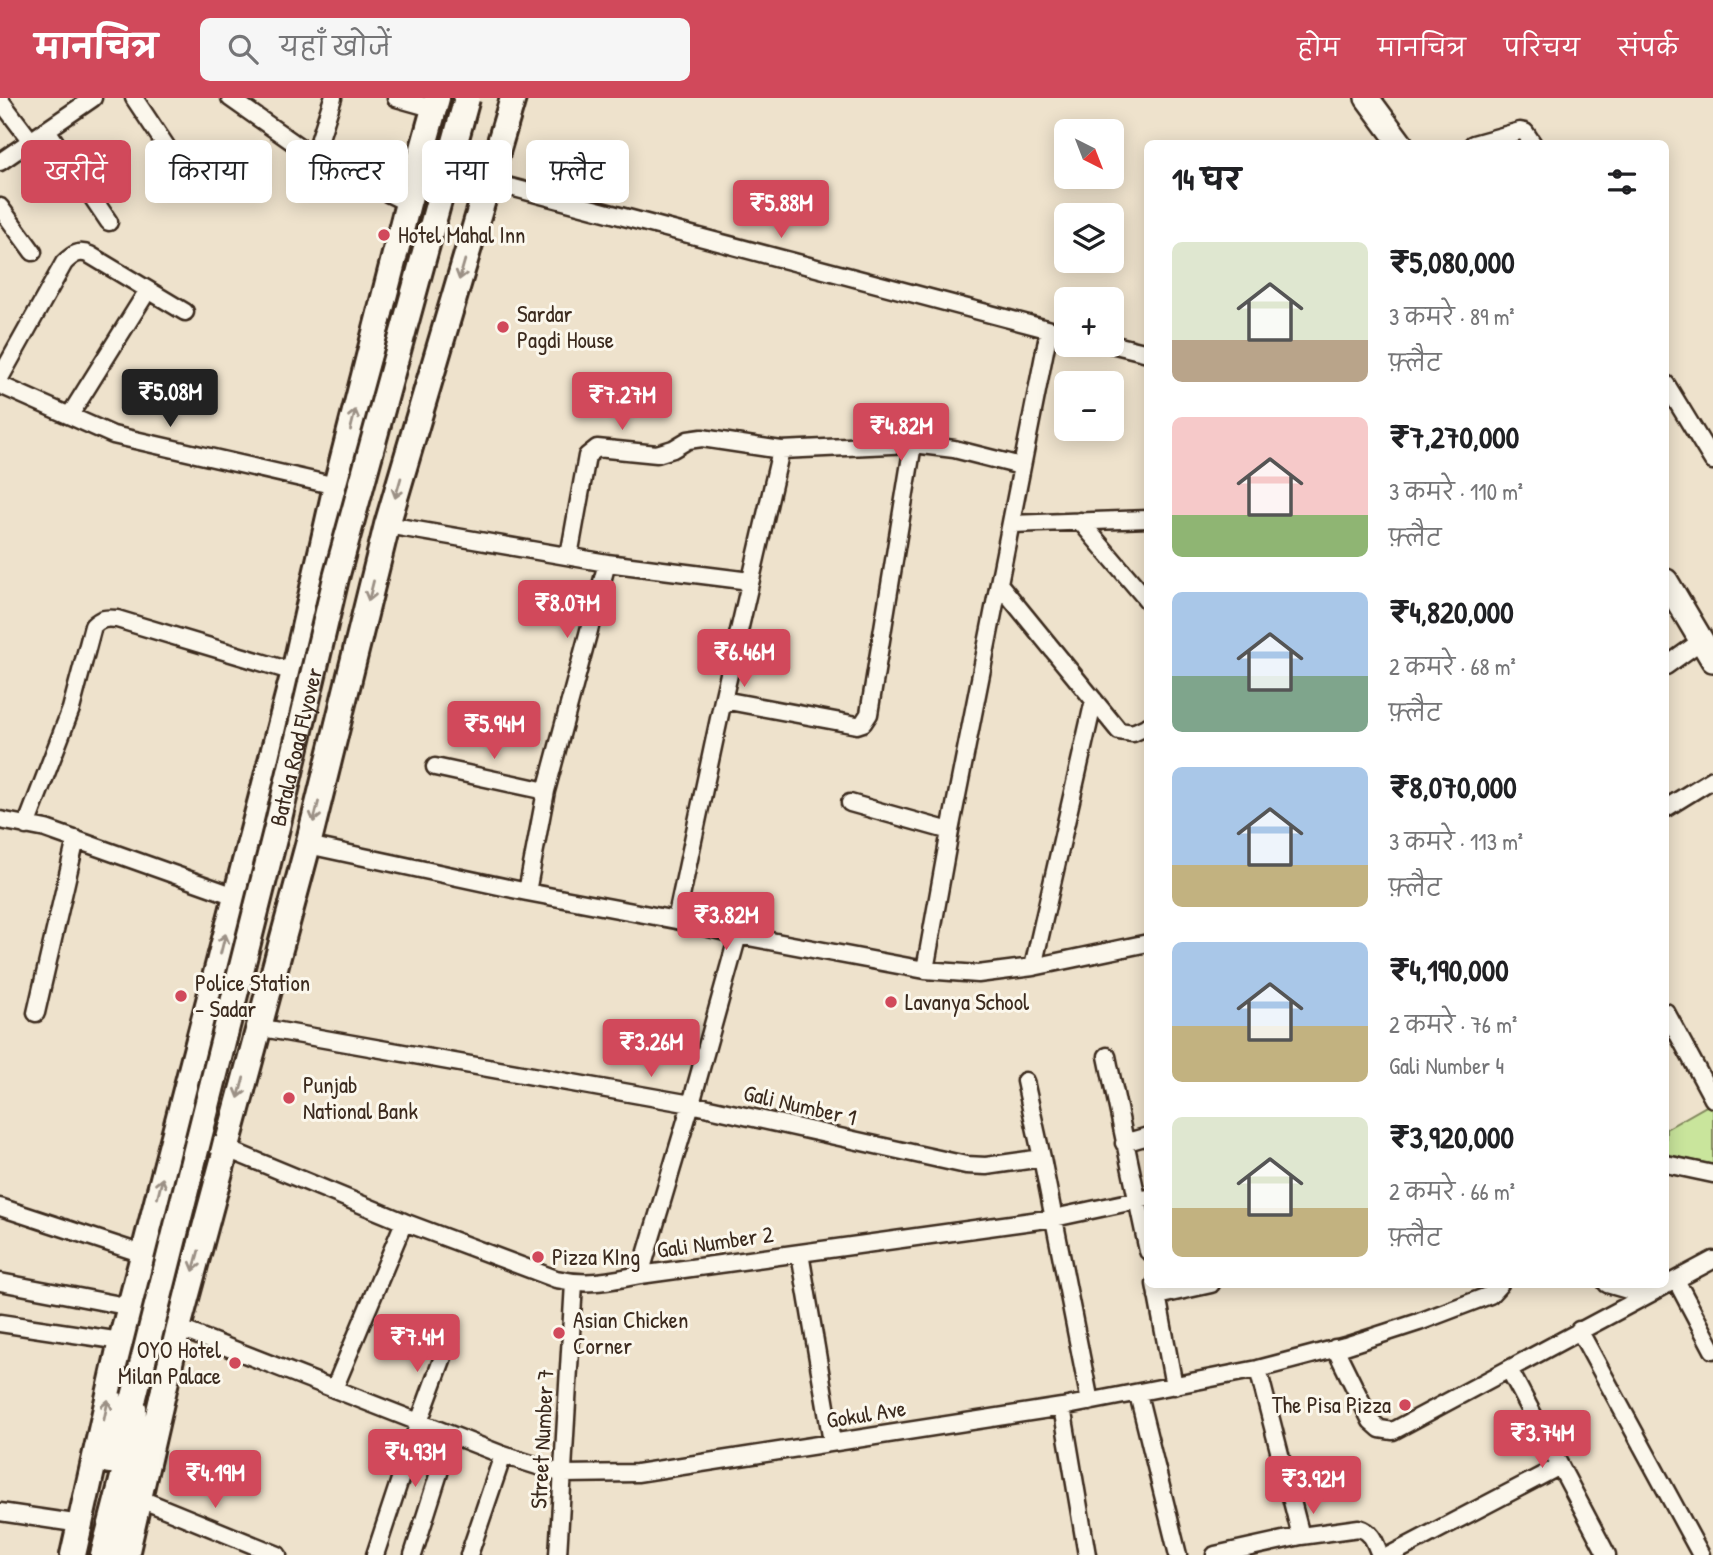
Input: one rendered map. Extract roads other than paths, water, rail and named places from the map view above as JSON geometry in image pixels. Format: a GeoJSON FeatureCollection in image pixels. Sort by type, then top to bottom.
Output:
{"type":"FeatureCollection","features":[{"type":"Feature","properties":{"kind":"main road","name":"Batala Road Flyover"},"geometry":{"type":"LineString","coordinates":[[85,1555],[116,1436],[134,1396],[277,827],[339,565],[467,98]]}},
{"type":"Feature","properties":{"kind":"main road"},"geometry":{"type":"LineString","coordinates":[[500,140],[513,98]]}},
{"type":"Feature","properties":{"kind":"main road"},"geometry":{"type":"LineString","coordinates":[[73,1555],[121,1341],[294,671],[336,486],[436,103]]}},
{"type":"Feature","properties":{"kind":"main road"},"geometry":{"type":"LineString","coordinates":[[126,1555],[178,1328],[308,845],[387,525],[482,203]]}},
{"type":"Feature","properties":{"kind":"main road","name":"Batala Road Flyover"},"geometry":{"type":"LineString","coordinates":[[103,1555],[133,1438],[134,1396]]}},
{"type":"Feature","properties":{"kind":"street"},"geometry":{"type":"LineString","coordinates":[[32,140],[93,98]]}},
{"type":"Feature","properties":{"kind":"street"},"geometry":{"type":"LineString","coordinates":[[134,98],[162,140]]}},
{"type":"Feature","properties":{"kind":"street"},"geometry":{"type":"LineString","coordinates":[[230,98],[290,140]]}},
{"type":"Feature","properties":{"kind":"street"},"geometry":{"type":"LineString","coordinates":[[319,140],[333,98]]}},
{"type":"Feature","properties":{"kind":"street"},"geometry":{"type":"LineString","coordinates":[[396,98],[436,103]]}},
{"type":"Feature","properties":{"kind":"street"},"geometry":{"type":"LineString","coordinates":[[1367,98],[1398,140]]}},
{"type":"Feature","properties":{"kind":"street"},"geometry":{"type":"LineString","coordinates":[[0,100],[30,140]]}},
{"type":"Feature","properties":{"kind":"street"},"geometry":{"type":"LineString","coordinates":[[47,130],[109,222]]}},
{"type":"Feature","properties":{"kind":"street"},"geometry":{"type":"LineString","coordinates":[[1488,140],[1520,131],[1525,132],[1530,140]]}},
{"type":"Feature","properties":{"kind":"street"},"geometry":{"type":"LineString","coordinates":[[0,162],[21,148]]}},
{"type":"Feature","properties":{"kind":"street"},"geometry":{"type":"LineString","coordinates":[[512,187],[1054,331]]}},
{"type":"Feature","properties":{"kind":"street"},"geometry":{"type":"LineString","coordinates":[[0,207],[33,253]]}},
{"type":"Feature","properties":{"kind":"street"},"geometry":{"type":"LineString","coordinates":[[0,378],[64,263],[77,253],[90,255],[185,312]]}},
{"type":"Feature","properties":{"kind":"street"},"geometry":{"type":"LineString","coordinates":[[70,415],[148,290]]}},
{"type":"Feature","properties":{"kind":"street"},"geometry":{"type":"LineString","coordinates":[[925,970],[1049,330]]}},
{"type":"Feature","properties":{"kind":"street"},"geometry":{"type":"LineString","coordinates":[[1124,347],[1144,352]]}},
{"type":"Feature","properties":{"kind":"street"},"geometry":{"type":"LineString","coordinates":[[0,385],[113,435],[336,486]]}},
{"type":"Feature","properties":{"kind":"street"},"geometry":{"type":"LineString","coordinates":[[1669,389],[1713,461]]}},
{"type":"Feature","properties":{"kind":"street"},"geometry":{"type":"LineString","coordinates":[[569,556],[587,456],[593,449],[657,454],[688,440],[702,438],[781,450],[913,444],[954,449],[1021,466]]}},
{"type":"Feature","properties":{"kind":"street"},"geometry":{"type":"LineString","coordinates":[[723,700],[858,725],[866,719],[869,714],[913,444]]}},
{"type":"Feature","properties":{"kind":"street"},"geometry":{"type":"LineString","coordinates":[[676,920],[781,450]]}},
{"type":"Feature","properties":{"kind":"street"},"geometry":{"type":"LineString","coordinates":[[1012,524],[1144,519]]}},
{"type":"Feature","properties":{"kind":"street"},"geometry":{"type":"LineString","coordinates":[[1080,521],[1144,596]]}},
{"type":"Feature","properties":{"kind":"street"},"geometry":{"type":"LineString","coordinates":[[387,525],[607,563],[751,581]]}},
{"type":"Feature","properties":{"kind":"street"},"geometry":{"type":"LineString","coordinates":[[527,892],[546,792],[607,563]]}},
{"type":"Feature","properties":{"kind":"street"},"geometry":{"type":"LineString","coordinates":[[1000,585],[1119,731],[1133,733],[1144,728]]}},
{"type":"Feature","properties":{"kind":"street"},"geometry":{"type":"LineString","coordinates":[[1669,586],[1707,650],[1669,665]]}},
{"type":"Feature","properties":{"kind":"street"},"geometry":{"type":"LineString","coordinates":[[26,826],[71,709],[93,626],[99,620],[117,619],[294,671]]}},
{"type":"Feature","properties":{"kind":"street"},"geometry":{"type":"LineString","coordinates":[[1033,967],[1094,700]]}},
{"type":"Feature","properties":{"kind":"street"},"geometry":{"type":"LineString","coordinates":[[435,767],[546,792]]}},
{"type":"Feature","properties":{"kind":"street"},"geometry":{"type":"LineString","coordinates":[[1669,806],[1713,779]]}},
{"type":"Feature","properties":{"kind":"street"},"geometry":{"type":"LineString","coordinates":[[850,803],[950,831]]}},
{"type":"Feature","properties":{"kind":"street"},"geometry":{"type":"LineString","coordinates":[[0,820],[46,829],[235,896]]}},
{"type":"Feature","properties":{"kind":"street"},"geometry":{"type":"LineString","coordinates":[[36,1013],[76,839]]}},
{"type":"Feature","properties":{"kind":"street"},"geometry":{"type":"LineString","coordinates":[[308,845],[527,892],[676,920],[738,936],[925,970],[978,974],[1033,967],[1144,944]]}},
{"type":"Feature","properties":{"kind":"street"},"geometry":{"type":"LineString","coordinates":[[640,1275],[738,936]]}},
{"type":"Feature","properties":{"kind":"street"},"geometry":{"type":"LineString","coordinates":[[1669,1018],[1713,1099]]}},
{"type":"Feature","properties":{"kind":"street","name":"Gali Number 1"},"geometry":{"type":"LineString","coordinates":[[257,1027],[691,1104],[965,1165],[986,1166],[1042,1158]]}},
{"type":"Feature","properties":{"kind":"street"},"geometry":{"type":"LineString","coordinates":[[1107,1056],[1124,1143],[1143,1199]]}},
{"type":"Feature","properties":{"kind":"street"},"geometry":{"type":"LineString","coordinates":[[1025,1082],[1090,1402]]}},
{"type":"Feature","properties":{"kind":"street","name":"Gali Number 2"},"geometry":{"type":"LineString","coordinates":[[174,1133],[225,1148],[404,1222],[556,1279],[574,1283],[595,1284],[640,1275],[1054,1218],[1143,1199]]}},
{"type":"Feature","properties":{"kind":"street"},"geometry":{"type":"LineString","coordinates":[[1124,1143],[1144,1137]]}},
{"type":"Feature","properties":{"kind":"street"},"geometry":{"type":"LineString","coordinates":[[1669,1165],[1713,1174]]}},
{"type":"Feature","properties":{"kind":"street"},"geometry":{"type":"LineString","coordinates":[[0,1206],[143,1254]]}},
{"type":"Feature","properties":{"kind":"street"},"geometry":{"type":"LineString","coordinates":[[334,1389],[404,1222]]}},
{"type":"Feature","properties":{"kind":"street"},"geometry":{"type":"LineString","coordinates":[[800,1253],[832,1442]]}},
{"type":"Feature","properties":{"kind":"street"},"geometry":{"type":"LineString","coordinates":[[1669,1283],[1713,1260]]}},
{"type":"Feature","properties":{"kind":"street"},"geometry":{"type":"LineString","coordinates":[[1676,1280],[1713,1350]]}},
{"type":"Feature","properties":{"kind":"street"},"geometry":{"type":"LineString","coordinates":[[0,1282],[131,1307]]}},
{"type":"Feature","properties":{"kind":"street","name":"Street Number 7"},"geometry":{"type":"LineString","coordinates":[[558,1555],[574,1283]]}},
{"type":"Feature","properties":{"kind":"street"},"geometry":{"type":"LineString","coordinates":[[1174,1288],[1156,1290],[1174,1385]]}},
{"type":"Feature","properties":{"kind":"street","name":"Gokul Ave"},"geometry":{"type":"LineString","coordinates":[[178,1328],[503,1455],[563,1474],[662,1471],[1138,1394],[1258,1369],[1419,1322],[1490,1295],[1496,1288]]}},
{"type":"Feature","properties":{"kind":"street"},"geometry":{"type":"LineString","coordinates":[[1621,1288],[1645,1295]]}},
{"type":"Feature","properties":{"kind":"street"},"geometry":{"type":"LineString","coordinates":[[1335,1348],[1371,1421],[1387,1431],[1402,1428],[1659,1288]]}},
{"type":"Feature","properties":{"kind":"street"},"geometry":{"type":"LineString","coordinates":[[0,1323],[121,1341]]}},
{"type":"Feature","properties":{"kind":"street"},"geometry":{"type":"LineString","coordinates":[[1579,1330],[1701,1555]]}},
{"type":"Feature","properties":{"kind":"street"},"geometry":{"type":"LineString","coordinates":[[375,1555],[450,1338]]}},
{"type":"Feature","properties":{"kind":"street"},"geometry":{"type":"LineString","coordinates":[[1258,1369],[1301,1536]]}},
{"type":"Feature","properties":{"kind":"street"},"geometry":{"type":"LineString","coordinates":[[1509,1369],[1560,1466],[1601,1553]]}},
{"type":"Feature","properties":{"kind":"street"},"geometry":{"type":"LineString","coordinates":[[1138,1394],[1178,1555]]}},
{"type":"Feature","properties":{"kind":"street"},"geometry":{"type":"LineString","coordinates":[[1062,1407],[1087,1555]]}},
{"type":"Feature","properties":{"kind":"street"},"geometry":{"type":"LineString","coordinates":[[413,1555],[452,1435]]}},
{"type":"Feature","properties":{"kind":"street"},"geometry":{"type":"LineString","coordinates":[[469,1555],[503,1455]]}},
{"type":"Feature","properties":{"kind":"street"},"geometry":{"type":"LineString","coordinates":[[1390,1555],[1560,1466]]}},
{"type":"Feature","properties":{"kind":"street"},"geometry":{"type":"LineString","coordinates":[[138,1498],[278,1555]]}},
{"type":"Feature","properties":{"kind":"street"},"geometry":{"type":"LineString","coordinates":[[0,1513],[81,1524]]}},
{"type":"Feature","properties":{"kind":"street"},"geometry":{"type":"LineString","coordinates":[[1215,1555],[1301,1536],[1359,1528],[1372,1535],[1380,1555]]}},
{"type":"Feature","properties":{"kind":"place","name":"Hotel Mahal Inn"},"geometry":{"type":"Point","coordinates":[384,235]}},
{"type":"Feature","properties":{"kind":"place","name":"Sardar Pagdi House"},"geometry":{"type":"Point","coordinates":[503,327]}},
{"type":"Feature","properties":{"kind":"place","name":"Police Station - Sadar"},"geometry":{"type":"Point","coordinates":[181,996]}},
{"type":"Feature","properties":{"kind":"place","name":"Lavanya School"},"geometry":{"type":"Point","coordinates":[891,1002]}},
{"type":"Feature","properties":{"kind":"place","name":"Punjab National Bank"},"geometry":{"type":"Point","coordinates":[289,1098]}},
{"type":"Feature","properties":{"kind":"place","name":"Pizza KIng"},"geometry":{"type":"Point","coordinates":[538,1257]}},
{"type":"Feature","properties":{"kind":"place","name":"Asian Chicken Corner"},"geometry":{"type":"Point","coordinates":[559,1333]}},
{"type":"Feature","properties":{"kind":"place","name":"OYO Hotel Milan Palace"},"geometry":{"type":"Point","coordinates":[235,1363]}},
{"type":"Feature","properties":{"kind":"place","name":"The Pisa Pizza"},"geometry":{"type":"Point","coordinates":[1405,1405]}}]}
